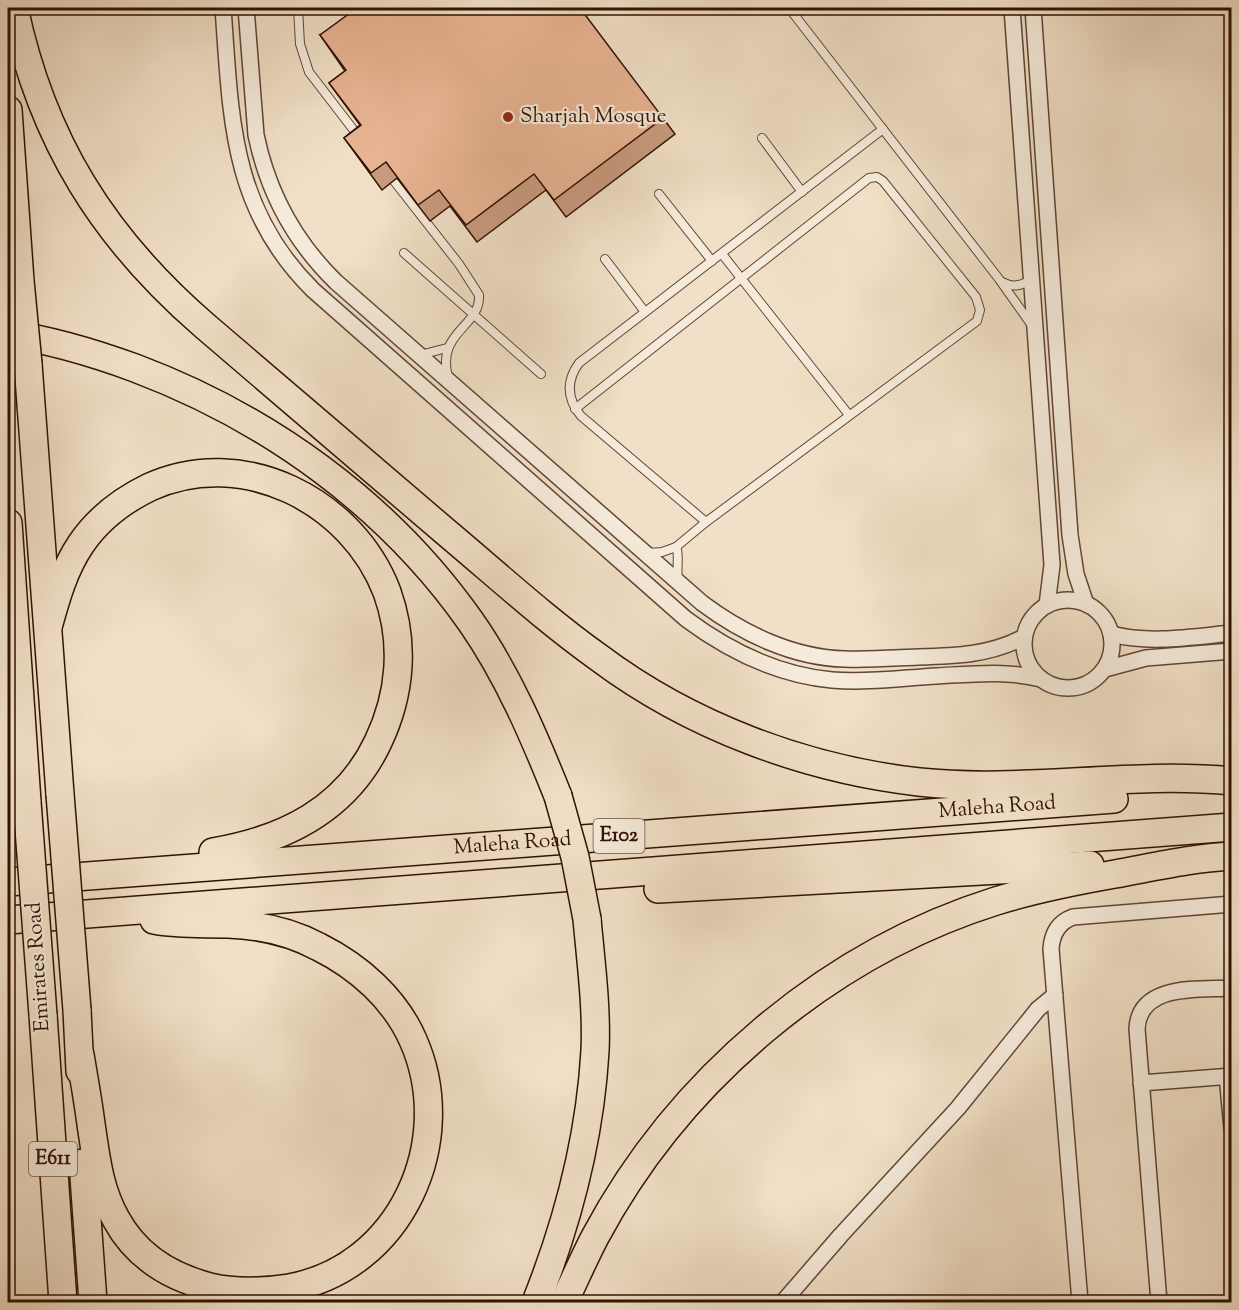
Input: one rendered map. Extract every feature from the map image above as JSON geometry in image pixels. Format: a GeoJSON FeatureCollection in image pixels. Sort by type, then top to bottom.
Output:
{"type":"FeatureCollection","features":[{"type":"Feature","properties":{"kind":"highway"},"geometry":{"type":"LineString","coordinates":[[14,8],[34,84],[71,166],[117,236],[144,268],[205,326],[520,595],[582,645],[635,683],[702,719],[752,741],[793,755],[877,775],[919,782],[993,785],[1168,778],[1232,781]]}},
{"type":"Feature","properties":{"kind":"highway"},"geometry":{"type":"LineString","coordinates":[[8,110],[77,1010],[80,1055],[80,1125],[93,1302]]}},
{"type":"Feature","properties":{"kind":"highway"},"geometry":{"type":"LineString","coordinates":[[8,334],[94,353],[163,379],[223,406],[280,440],[334,478],[430,570],[471,622],[519,707],[558,796],[575,857],[587,919],[593,984],[595,1049],[591,1093],[576,1180],[558,1243],[536,1302]]}},
{"type":"Feature","properties":{"kind":"highway"},"geometry":{"type":"LineString","coordinates":[[48,627],[57,592],[69,564],[82,543],[98,524],[116,507],[137,493],[176,478],[209,473],[234,473],[258,477],[282,485],[324,508],[360,544],[375,567],[387,592],[394,619],[398,646],[398,674],[394,700],[386,726],[374,751],[342,794],[320,812],[297,826],[246,846],[156,859],[97,875]]}},
{"type":"Feature","properties":{"kind":"highway","name":"Emirates Road"},"geometry":{"type":"LineString","coordinates":[[8,523],[63,1302]]}},
{"type":"Feature","properties":{"kind":"highway","name":"Maleha Road"},"geometry":{"type":"LineString","coordinates":[[8,882],[1232,790]]}},
{"type":"Feature","properties":{"kind":"highway","name":"Maleha Road"},"geometry":{"type":"LineString","coordinates":[[9,919],[1232,827]]}},
{"type":"Feature","properties":{"kind":"highway"},"geometry":{"type":"LineString","coordinates":[[366,892],[482,898],[1232,856]]}},
{"type":"Feature","properties":{"kind":"highway"},"geometry":{"type":"LineString","coordinates":[[564,1302],[595,1237],[612,1208],[672,1124],[717,1072],[814,991],[889,946],[996,901],[1071,882],[1204,858]]}},
{"type":"Feature","properties":{"kind":"highway"},"geometry":{"type":"LineString","coordinates":[[80,1055],[95,1161],[108,1205],[123,1231],[140,1251],[161,1268],[190,1282],[216,1288],[256,1292],[296,1286],[334,1273],[370,1248],[386,1232],[405,1205],[418,1176],[427,1133],[428,1094],[425,1075],[416,1047],[403,1022],[377,988],[339,958],[296,937],[250,926],[170,923],[124,911]]}},
{"type":"Feature","properties":{"kind":"street"},"geometry":{"type":"LineString","coordinates":[[223,8],[234,140],[245,181],[274,244],[299,276],[686,619],[712,638],[740,654],[797,674],[832,680],[990,672],[1018,674],[1041,679]]}},
{"type":"Feature","properties":{"kind":"street"},"geometry":{"type":"LineString","coordinates":[[246,8],[256,135],[266,176],[282,211],[300,242],[323,269],[679,584],[718,615],[753,635],[789,649],[825,657],[843,659],[970,655],[1001,647],[1024,637]]}},
{"type":"Feature","properties":{"kind":"street"},"geometry":{"type":"LineString","coordinates":[[1012,8],[1052,565],[1047,605]]}},
{"type":"Feature","properties":{"kind":"street"},"geometry":{"type":"LineString","coordinates":[[1033,8],[1070,535],[1076,574],[1086,604]]}},
{"type":"Feature","properties":{"kind":"street"},"geometry":{"type":"LineString","coordinates":[[399,365],[414,351]]}},
{"type":"Feature","properties":{"kind":"street"},"geometry":{"type":"LineString","coordinates":[[454,414],[467,397]]}},
{"type":"Feature","properties":{"kind":"street"},"geometry":{"type":"LineString","coordinates":[[1105,669],[1112,648],[1111,633],[1104,619],[1086,604],[1070,600],[1047,605],[1035,615],[1024,637],[1027,660],[1030,668],[1041,679],[1055,687],[1079,687],[1093,680],[1105,669],[1146,658],[1232,651]]}},
{"type":"Feature","properties":{"kind":"street"},"geometry":{"type":"LineString","coordinates":[[1111,633],[1129,638],[1156,640],[1232,633]]}},
{"type":"Feature","properties":{"kind":"street"},"geometry":{"type":"LineString","coordinates":[[1080,1302],[1055,995],[1052,943],[1055,931],[1068,919],[1079,916],[1232,904]]}},
{"type":"Feature","properties":{"kind":"street"},"geometry":{"type":"LineString","coordinates":[[1159,1302],[1137,1022],[1145,1004],[1156,996],[1232,988]]}},
{"type":"Feature","properties":{"kind":"street"},"geometry":{"type":"LineString","coordinates":[[783,1302],[958,1108],[1038,1009],[1055,995]]}},
{"type":"Feature","properties":{"kind":"street"},"geometry":{"type":"LineString","coordinates":[[1141,1083],[1229,1076],[1232,1128]]}},
{"type":"Feature","properties":{"kind":"lane"},"geometry":{"type":"LineString","coordinates":[[298,8],[300,44],[309,72],[366,146]]}},
{"type":"Feature","properties":{"kind":"lane"},"geometry":{"type":"LineString","coordinates":[[789,8],[999,279],[1035,330]]}},
{"type":"Feature","properties":{"kind":"lane"},"geometry":{"type":"LineString","coordinates":[[706,522],[581,416],[575,409],[569,391],[571,376],[579,363],[883,129]]}},
{"type":"Feature","properties":{"kind":"lane"},"geometry":{"type":"LineString","coordinates":[[762,138],[802,192]]}},
{"type":"Feature","properties":{"kind":"lane"},"geometry":{"type":"LineString","coordinates":[[575,409],[866,179],[877,177],[883,181],[976,297],[980,310],[977,321],[706,522],[676,547],[656,553],[642,552]]}},
{"type":"Feature","properties":{"kind":"lane"},"geometry":{"type":"LineString","coordinates":[[394,181],[477,289],[480,301],[447,348],[446,368],[449,381]]}},
{"type":"Feature","properties":{"kind":"lane"},"geometry":{"type":"LineString","coordinates":[[659,194],[712,261]]}},
{"type":"Feature","properties":{"kind":"lane"},"geometry":{"type":"LineString","coordinates":[[404,254],[541,374]]}},
{"type":"Feature","properties":{"kind":"lane"},"geometry":{"type":"LineString","coordinates":[[722,254],[849,415]]}},
{"type":"Feature","properties":{"kind":"lane"},"geometry":{"type":"LineString","coordinates":[[605,259],[645,312]]}},
{"type":"Feature","properties":{"kind":"lane"},"geometry":{"type":"LineString","coordinates":[[999,279],[1006,285],[1016,286],[1032,278]]}},
{"type":"Feature","properties":{"kind":"lane"},"geometry":{"type":"LineString","coordinates":[[414,351],[447,348]]}},
{"type":"Feature","properties":{"kind":"lane"},"geometry":{"type":"LineString","coordinates":[[676,547],[679,584]]}},
{"type":"Feature","properties":{"kind":"building","name":"Sharjah Mosque"},"geometry":{"type":"Polygon","coordinates":[[[357,8],[580,8],[663,118],[554,200],[534,174],[466,225],[439,190],[418,205],[386,162],[371,173],[344,138],[361,125],[329,83],[346,70],[320,35],[357,8]]]}},
{"type":"Feature","properties":{"kind":"place","name":"Sharjah Mosque"},"geometry":{"type":"Point","coordinates":[508,117]}}]}
